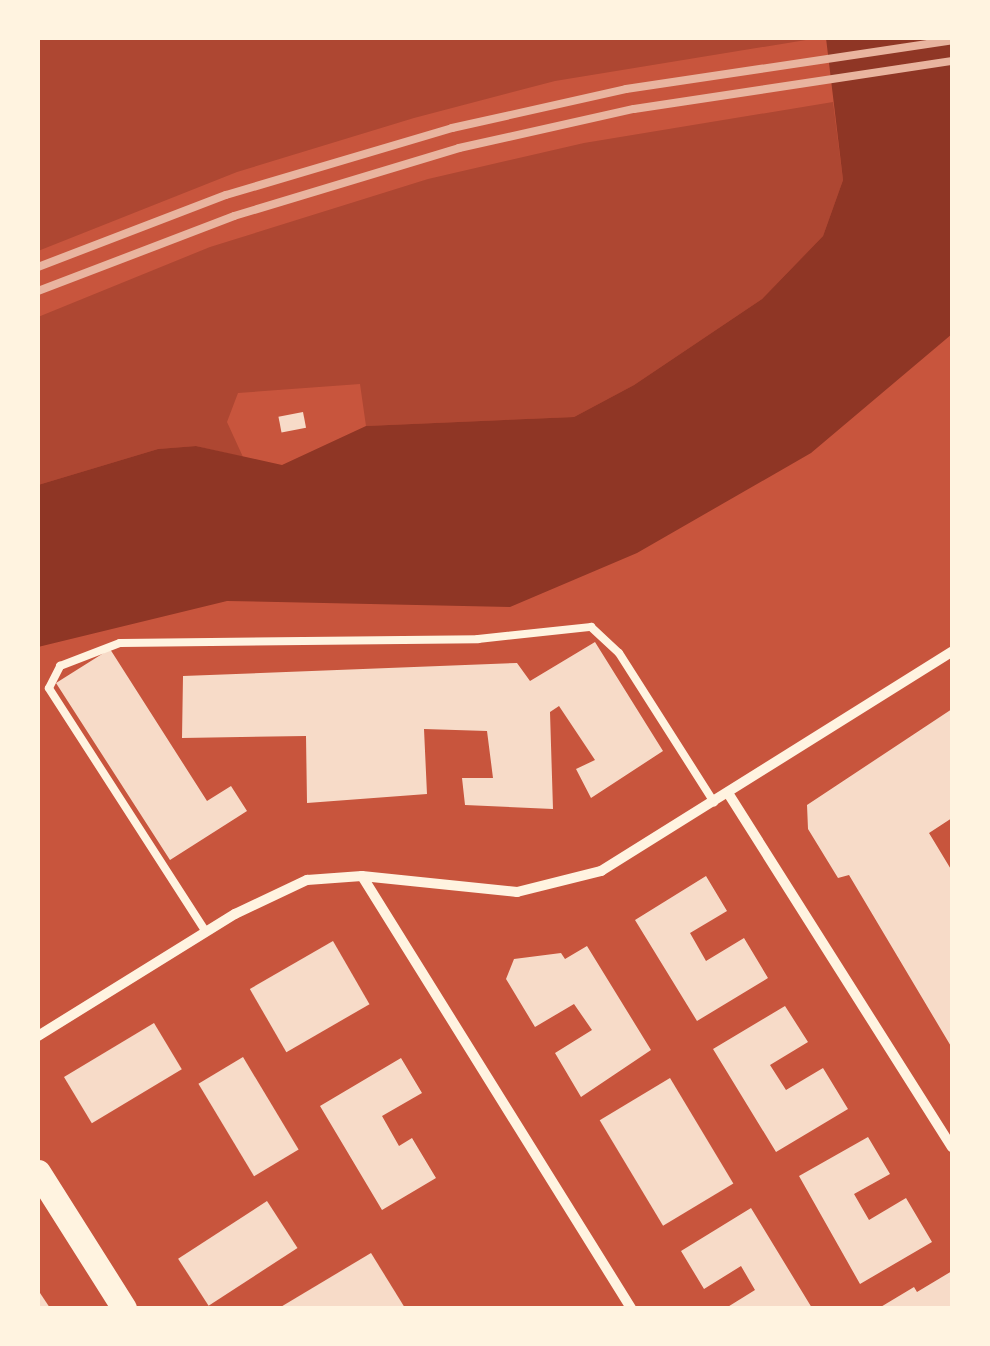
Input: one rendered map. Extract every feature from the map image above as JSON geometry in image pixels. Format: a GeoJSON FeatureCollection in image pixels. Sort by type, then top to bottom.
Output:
{"type":"FeatureCollection","features":[{"type":"Feature","properties":{"kind":"main road"},"geometry":{"type":"LineString","coordinates":[[38,1172],[124,1308]]}},
{"type":"Feature","properties":{"kind":"street"},"geometry":{"type":"LineString","coordinates":[[38,1036],[206,932],[292,886],[362,876],[517,892],[550,888],[618,863],[952,652]]}},
{"type":"Feature","properties":{"kind":"street"},"geometry":{"type":"LineString","coordinates":[[728,793],[952,1146]]}},
{"type":"Feature","properties":{"kind":"street"},"geometry":{"type":"LineString","coordinates":[[362,876],[632,1308]]}},
{"type":"Feature","properties":{"kind":"lane"},"geometry":{"type":"LineString","coordinates":[[206,932],[49,688],[60,666],[120,643],[478,638],[591,627],[619,652],[714,802]]}},
{"type":"Feature","properties":{"kind":"shaded area"},"geometry":{"type":"Polygon","coordinates":[[[38,38],[818,38],[555,81],[414,118],[237,172],[38,251],[38,38]]]}},
{"type":"Feature","properties":{"kind":"shaded area"},"geometry":{"type":"Polygon","coordinates":[[[826,38],[952,38],[952,334],[811,453],[637,553],[510,607],[227,601],[38,647],[38,485],[158,449],[196,446],[282,465],[366,426],[574,417],[634,385],[762,299],[823,236],[843,180],[826,38]]]}},
{"type":"Feature","properties":{"kind":"shaded area"},"geometry":{"type":"Polygon","coordinates":[[[833,102],[843,180],[823,236],[762,299],[634,385],[574,417],[366,426],[360,384],[238,393],[227,422],[243,457],[196,446],[158,449],[38,485],[38,317],[210,247],[428,179],[584,143],[833,102]]]}},
{"type":"Feature","properties":{"kind":"building"},"geometry":{"type":"Polygon","coordinates":[[[303,412],[306,428],[282,432],[278,417],[303,412]]]}},
{"type":"Feature","properties":{"kind":"building"},"geometry":{"type":"Polygon","coordinates":[[[595,642],[663,751],[591,798],[576,769],[595,760],[559,706],[550,712],[553,809],[465,805],[462,778],[493,778],[487,731],[424,729],[427,794],[307,803],[306,736],[182,738],[183,676],[517,663],[530,681],[595,642]]]}},
{"type":"Feature","properties":{"kind":"building"},"geometry":{"type":"Polygon","coordinates":[[[110,649],[207,801],[231,786],[247,811],[170,860],[56,683],[110,649]]]}},
{"type":"Feature","properties":{"kind":"building"},"geometry":{"type":"Polygon","coordinates":[[[952,709],[952,818],[929,833],[952,871],[952,1048],[849,875],[838,878],[808,829],[807,805],[952,709]]]}},
{"type":"Feature","properties":{"kind":"building"},"geometry":{"type":"Polygon","coordinates":[[[706,876],[727,911],[690,933],[706,961],[744,938],[768,978],[697,1021],[635,920],[706,876]]]}},
{"type":"Feature","properties":{"kind":"building"},"geometry":{"type":"Polygon","coordinates":[[[333,941],[370,1004],[286,1052],[250,989],[333,941]]]}},
{"type":"Feature","properties":{"kind":"building"},"geometry":{"type":"Polygon","coordinates":[[[587,946],[651,1050],[581,1097],[555,1053],[592,1030],[574,1004],[535,1027],[506,979],[514,959],[561,953],[565,959],[587,946]]]}},
{"type":"Feature","properties":{"kind":"building"},"geometry":{"type":"Polygon","coordinates":[[[785,1006],[808,1042],[770,1065],[786,1090],[823,1068],[848,1109],[776,1152],[713,1049],[785,1006]]]}},
{"type":"Feature","properties":{"kind":"building"},"geometry":{"type":"Polygon","coordinates":[[[154,1023],[182,1069],[92,1123],[64,1077],[154,1023]]]}},
{"type":"Feature","properties":{"kind":"building"},"geometry":{"type":"Polygon","coordinates":[[[243,1057],[299,1150],[254,1176],[198,1084],[243,1057]]]}},
{"type":"Feature","properties":{"kind":"building"},"geometry":{"type":"Polygon","coordinates":[[[401,1058],[422,1093],[382,1116],[399,1146],[412,1138],[436,1178],[382,1210],[320,1106],[401,1058]]]}},
{"type":"Feature","properties":{"kind":"building"},"geometry":{"type":"Polygon","coordinates":[[[670,1078],[733,1183],[663,1226],[600,1120],[670,1078]]]}},
{"type":"Feature","properties":{"kind":"building"},"geometry":{"type":"Polygon","coordinates":[[[868,1137],[890,1174],[854,1194],[869,1220],[906,1198],[932,1242],[860,1284],[799,1176],[868,1137]]]}},
{"type":"Feature","properties":{"kind":"building"},"geometry":{"type":"Polygon","coordinates":[[[267,1201],[297,1248],[209,1306],[178,1259],[267,1201]]]}},
{"type":"Feature","properties":{"kind":"building"},"geometry":{"type":"Polygon","coordinates":[[[751,1208],[812,1308],[726,1308],[755,1290],[741,1266],[704,1289],[681,1251],[751,1208]]]}},
{"type":"Feature","properties":{"kind":"building"},"geometry":{"type":"Polygon","coordinates":[[[371,1253],[405,1308],[279,1308],[371,1253]]]}},
{"type":"Feature","properties":{"kind":"building"},"geometry":{"type":"Polygon","coordinates":[[[952,1271],[952,1308],[879,1308],[914,1287],[917,1292],[952,1271]]]}},
{"type":"Feature","properties":{"kind":"building"},"geometry":{"type":"Polygon","coordinates":[[[38,1290],[50,1308],[38,1308],[38,1290]]]}},
{"type":"Feature","properties":{"kind":"railway"},"geometry":{"type":"LineString","coordinates":[[38,267],[226,195],[452,128],[626,89],[952,40]]}},
{"type":"Feature","properties":{"kind":"railway"},"geometry":{"type":"LineString","coordinates":[[38,291],[234,216],[459,148],[634,109],[952,61]]}}]}
